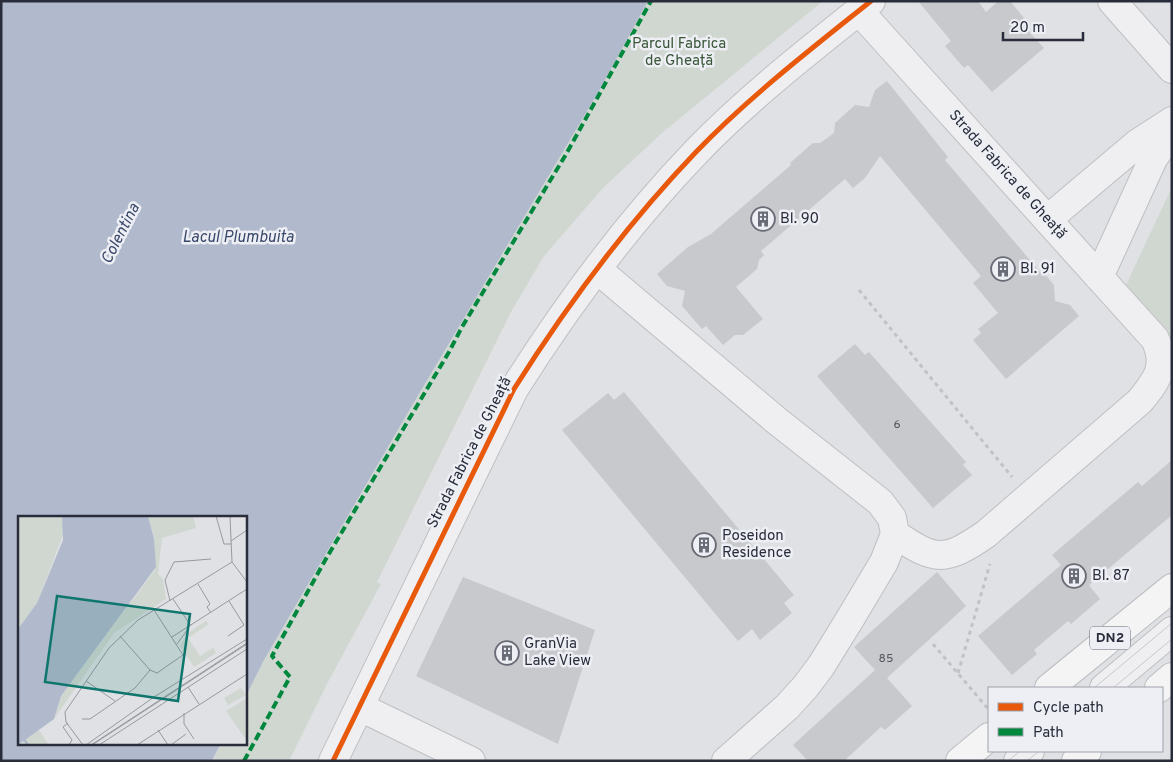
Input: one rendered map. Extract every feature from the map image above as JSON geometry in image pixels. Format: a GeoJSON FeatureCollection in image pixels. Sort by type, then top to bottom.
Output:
{"type":"FeatureCollection","features":[{"type":"Feature","properties":{"kind":"main road","name":"DN2"},"geometry":{"type":"LineString","coordinates":[[1050,687],[1172,588]]}},
{"type":"Feature","properties":{"kind":"main road"},"geometry":{"type":"LineString","coordinates":[[1160,687],[1172,677]]}},
{"type":"Feature","properties":{"kind":"main road"},"geometry":{"type":"LineString","coordinates":[[960,761],[988,738]]}},
{"type":"Feature","properties":{"kind":"main road"},"geometry":{"type":"LineString","coordinates":[[1076,761],[1086,752]]}},
{"type":"Feature","properties":{"kind":"street"},"geometry":{"type":"LineString","coordinates":[[1112,1],[1172,68]]}},
{"type":"Feature","properties":{"kind":"street","name":"Strada Fabrica de Gheață"},"geometry":{"type":"LineString","coordinates":[[333,761],[463,490],[514,389],[548,336],[657,196],[702,146],[732,116],[865,6],[1048,220],[1155,340],[1161,351],[1162,362],[1160,372],[1140,401],[1029,497]]}},
{"type":"Feature","properties":{"kind":"street"},"geometry":{"type":"LineString","coordinates":[[1048,220],[1138,143],[1172,121]]}},
{"type":"Feature","properties":{"kind":"street"},"geometry":{"type":"LineString","coordinates":[[1099,277],[1153,159],[1172,131]]}},
{"type":"Feature","properties":{"kind":"street"},"geometry":{"type":"LineString","coordinates":[[598,270],[777,421],[880,502],[892,518],[895,534],[884,562],[821,666],[787,707],[726,761]]}},
{"type":"Feature","properties":{"kind":"street"},"geometry":{"type":"LineString","coordinates":[[895,534],[925,553],[948,555],[962,550],[1029,497]]}},
{"type":"Feature","properties":{"kind":"street"},"geometry":{"type":"LineString","coordinates":[[1105,687],[1172,631]]}},
{"type":"Feature","properties":{"kind":"street"},"geometry":{"type":"LineString","coordinates":[[360,707],[470,761]]}},
{"type":"Feature","properties":{"kind":"street"},"geometry":{"type":"LineString","coordinates":[[1018,761],[1029,752]]}},
{"type":"Feature","properties":{"kind":"path"},"geometry":{"type":"LineString","coordinates":[[859,290],[1029,497]]}},
{"type":"Feature","properties":{"kind":"path"},"geometry":{"type":"LineString","coordinates":[[958,673],[1004,518]]}},
{"type":"Feature","properties":{"kind":"path"},"geometry":{"type":"LineString","coordinates":[[933,644],[988,709]]}},
{"type":"Feature","properties":{"kind":"green space","name":"Parcul Fabrica de Gheață"},"geometry":{"type":"Polygon","coordinates":[[[648,1],[823,1],[662,133],[603,188],[544,256],[511,312],[377,582],[381,584],[327,684],[289,761],[213,761],[221,744],[246,744],[246,696],[264,660],[599,91],[648,1]]]}},
{"type":"Feature","properties":{"kind":"green space"},"geometry":{"type":"Polygon","coordinates":[[[1172,187],[1172,337],[1126,285],[1172,187]]]}},
{"type":"Feature","properties":{"kind":"water","name":"Lacul Plumbuita"},"geometry":{"type":"Polygon","coordinates":[[[1,1],[648,1],[599,91],[413,404],[264,660],[246,696],[246,516],[18,516],[18,744],[220,744],[212,761],[1,761],[1,1]]]}},
{"type":"Feature","properties":{"kind":"building"},"geometry":{"type":"Polygon","coordinates":[[[918,1],[978,1],[986,12],[998,1],[1010,1],[1024,18],[1020,22],[1044,48],[992,92],[968,65],[964,68],[945,46],[951,41],[918,1]]]}},
{"type":"Feature","properties":{"kind":"building"},"geometry":{"type":"Polygon","coordinates":[[[887,81],[948,157],[945,160],[1041,273],[1044,273],[1054,285],[1055,301],[1070,305],[1079,316],[1006,379],[973,340],[981,333],[978,329],[998,313],[973,283],[981,276],[880,156],[865,178],[853,188],[845,179],[761,251],[764,255],[759,260],[757,269],[736,287],[763,319],[743,335],[735,335],[723,345],[706,326],[702,329],[682,306],[685,291],[667,286],[657,274],[688,247],[711,234],[791,165],[790,163],[813,143],[820,143],[834,133],[835,123],[855,105],[869,107],[875,90],[887,81]]]}},
{"type":"Feature","properties":{"kind":"building"},"geometry":{"type":"Polygon","coordinates":[[[855,344],[865,355],[869,352],[966,462],[963,465],[972,475],[933,508],[817,376],[855,344]]]}},
{"type":"Feature","properties":{"kind":"building","name":"Poseidon Residence"},"geometry":{"type":"Polygon","coordinates":[[[624,392],[794,595],[784,603],[792,613],[760,640],[752,629],[738,641],[562,430],[608,393],[614,400],[624,392]]]}},
{"type":"Feature","properties":{"kind":"building","name":"Bl. 87"},"geometry":{"type":"Polygon","coordinates":[[[1172,460],[1172,515],[1089,585],[1100,599],[1071,624],[1068,621],[1034,650],[1037,654],[1012,675],[978,636],[1061,565],[1052,555],[1138,482],[1142,486],[1172,460]]]}},
{"type":"Feature","properties":{"kind":"building"},"geometry":{"type":"Polygon","coordinates":[[[937,572],[966,606],[887,678],[912,706],[885,730],[881,727],[844,761],[808,761],[793,745],[875,670],[854,647],[937,572]]]}},
{"type":"Feature","properties":{"kind":"building","name":"GranVia Lake View"},"geometry":{"type":"Polygon","coordinates":[[[463,577],[595,630],[558,744],[416,676],[463,577]]]}},
{"type":"Feature","properties":{"kind":"tram line"},"geometry":{"type":"LineString","coordinates":[[1095,687],[1172,623]]}},
{"type":"Feature","properties":{"kind":"tram line"},"geometry":{"type":"LineString","coordinates":[[1114,687],[1172,639]]}},
{"type":"Feature","properties":{"kind":"tram line"},"geometry":{"type":"LineString","coordinates":[[1008,761],[1019,752]]}},
{"type":"Feature","properties":{"kind":"tram line"},"geometry":{"type":"LineString","coordinates":[[1027,761],[1038,752]]}},
{"type":"Feature","properties":{"kind":"marked path"},"geometry":{"type":"LineString","coordinates":[[244,761],[290,677],[272,656],[327,557],[565,156],[651,1]]}},
{"type":"Feature","properties":{"kind":"cycle path"},"geometry":{"type":"LineString","coordinates":[[333,761],[514,389],[555,327],[599,266],[646,207],[696,152],[737,112],[803,55],[871,1]]}},
{"type":"Feature","properties":{"kind":"place","name":"Bl. 90"},"geometry":{"type":"Point","coordinates":[763,219]}},
{"type":"Feature","properties":{"kind":"place","name":"Bl. 91"},"geometry":{"type":"Point","coordinates":[1003,269]}},
{"type":"Feature","properties":{"kind":"place","name":"Poseidon Residence"},"geometry":{"type":"Point","coordinates":[704,545]}},
{"type":"Feature","properties":{"kind":"place","name":"Bl. 87"},"geometry":{"type":"Point","coordinates":[1074,576]}},
{"type":"Feature","properties":{"kind":"place","name":"GranVia Lake View"},"geometry":{"type":"Point","coordinates":[507,653]}},
{"type":"Feature","properties":{"kind":"water label","name":"Colentina"},"geometry":{"type":"Point","coordinates":[121,234]}}]}
